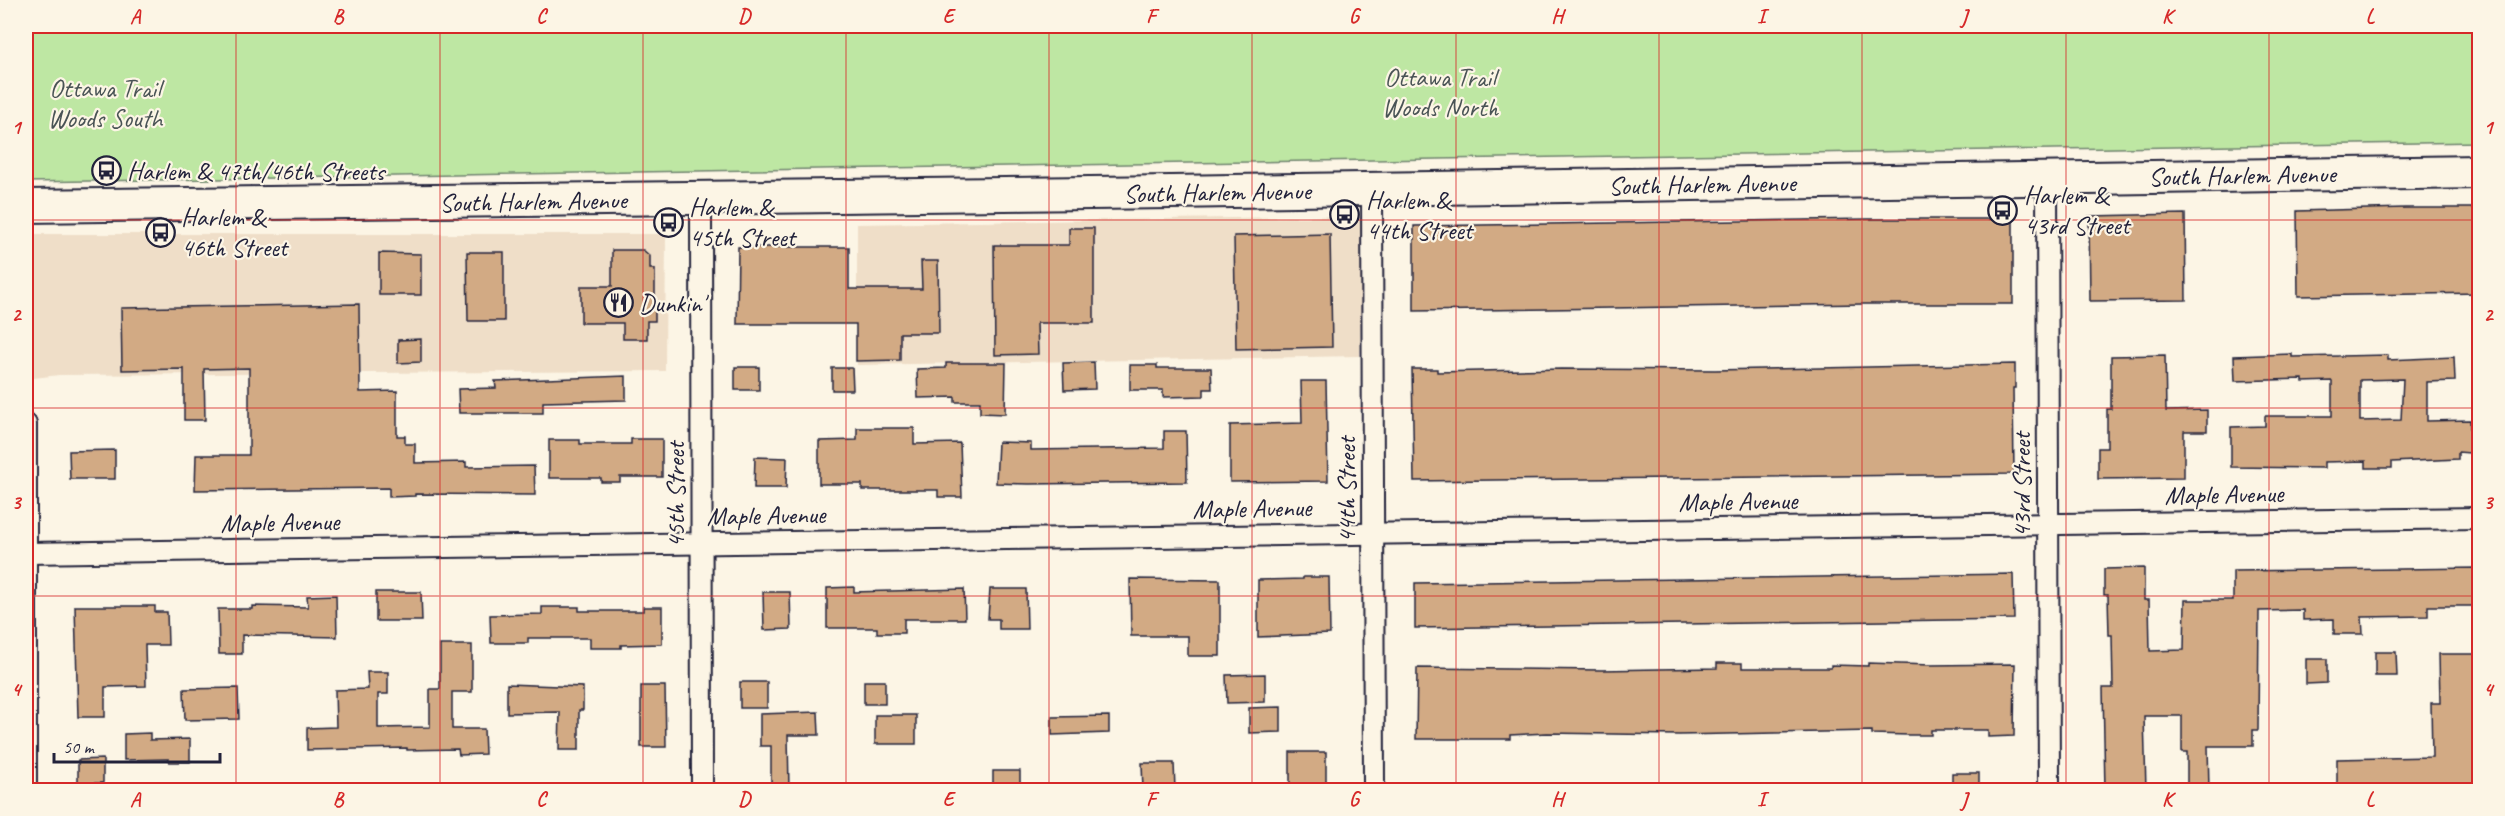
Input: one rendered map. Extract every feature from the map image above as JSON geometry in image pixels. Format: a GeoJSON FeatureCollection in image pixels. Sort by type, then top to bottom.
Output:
{"type":"FeatureCollection","features":[{"type":"Feature","properties":{"kind":"main road","name":"South Harlem Avenue"},"geometry":{"type":"LineString","coordinates":[[26,206],[701,199],[2480,172]]}},
{"type":"Feature","properties":{"kind":"street","name":"43rd Street"},"geometry":{"type":"LineString","coordinates":[[2047,178],[2049,790]]}},
{"type":"Feature","properties":{"kind":"street","name":"44th Street"},"geometry":{"type":"LineString","coordinates":[[1372,189],[1374,790]]}},
{"type":"Feature","properties":{"kind":"street","name":"45th Street"},"geometry":{"type":"LineString","coordinates":[[701,199],[702,790]]}},
{"type":"Feature","properties":{"kind":"street"},"geometry":{"type":"LineString","coordinates":[[26,424],[26,790]]}},
{"type":"Feature","properties":{"kind":"street","name":"Maple Avenue"},"geometry":{"type":"LineString","coordinates":[[26,553],[2480,518]]}},
{"type":"Feature","properties":{"kind":"shaded area"},"geometry":{"type":"Polygon","coordinates":[[[1364,216],[1360,356],[857,365],[857,224],[1364,216]]]}},
{"type":"Feature","properties":{"kind":"shaded area"},"geometry":{"type":"Polygon","coordinates":[[[26,234],[666,234],[665,371],[59,375],[26,379],[26,234]]]}},
{"type":"Feature","properties":{"kind":"green space"},"geometry":{"type":"Polygon","coordinates":[[[26,26],[2479,26],[2480,142],[26,182],[26,26]]]}},
{"type":"Feature","properties":{"kind":"building"},"geometry":{"type":"Polygon","coordinates":[[[2480,208],[2480,293],[2298,296],[2297,211],[2480,208]]]}},
{"type":"Feature","properties":{"kind":"building"},"geometry":{"type":"Polygon","coordinates":[[[2185,214],[2186,300],[2090,301],[2089,216],[2185,214]]]}},
{"type":"Feature","properties":{"kind":"building"},"geometry":{"type":"Polygon","coordinates":[[[2013,219],[2013,304],[1414,311],[1414,226],[2013,219]]]}},
{"type":"Feature","properties":{"kind":"building"},"geometry":{"type":"Polygon","coordinates":[[[1069,228],[1094,228],[1094,323],[1037,323],[1038,354],[995,355],[994,245],[1069,245],[1069,228]]]}},
{"type":"Feature","properties":{"kind":"building"},"geometry":{"type":"Polygon","coordinates":[[[1330,234],[1332,347],[1236,349],[1234,236],[1330,234]]]}},
{"type":"Feature","properties":{"kind":"building"},"geometry":{"type":"Polygon","coordinates":[[[738,247],[849,247],[849,289],[922,289],[921,261],[938,261],[939,333],[900,333],[900,360],[856,361],[856,324],[737,324],[738,247]]]}},
{"type":"Feature","properties":{"kind":"building","name":"Dunkin'"},"geometry":{"type":"Polygon","coordinates":[[[612,250],[643,250],[650,256],[650,269],[655,269],[655,321],[647,321],[647,339],[623,339],[623,323],[581,323],[581,286],[612,286],[612,250]]]}},
{"type":"Feature","properties":{"kind":"building"},"geometry":{"type":"Polygon","coordinates":[[[467,252],[504,252],[504,321],[468,321],[467,252]]]}},
{"type":"Feature","properties":{"kind":"building"},"geometry":{"type":"Polygon","coordinates":[[[379,253],[421,254],[421,295],[379,295],[379,253]]]}},
{"type":"Feature","properties":{"kind":"building"},"geometry":{"type":"Polygon","coordinates":[[[359,304],[360,392],[397,391],[397,436],[405,436],[405,444],[415,444],[415,463],[466,462],[466,467],[534,466],[535,495],[415,494],[415,496],[389,497],[389,488],[195,490],[196,455],[249,455],[249,368],[204,369],[205,420],[184,420],[184,369],[122,370],[121,308],[359,304]]]}},
{"type":"Feature","properties":{"kind":"building"},"geometry":{"type":"Polygon","coordinates":[[[421,339],[421,362],[398,363],[398,340],[421,339]]]}},
{"type":"Feature","properties":{"kind":"building"},"geometry":{"type":"Polygon","coordinates":[[[2165,355],[2166,411],[2207,410],[2207,431],[2184,431],[2184,478],[2098,479],[2098,448],[2107,448],[2107,409],[2111,409],[2111,356],[2165,355]]]}},
{"type":"Feature","properties":{"kind":"building"},"geometry":{"type":"Polygon","coordinates":[[[2388,355],[2388,360],[2454,357],[2455,381],[2427,382],[2427,421],[2470,420],[2470,453],[2458,452],[2458,459],[2392,462],[2392,468],[2366,468],[2366,461],[2324,462],[2324,468],[2231,467],[2231,427],[2265,426],[2265,416],[2332,416],[2332,381],[2303,382],[2303,379],[2235,381],[2234,356],[2388,355]],[[2403,379],[2360,380],[2360,421],[2401,420],[2403,379]]]}},
{"type":"Feature","properties":{"kind":"building"},"geometry":{"type":"Polygon","coordinates":[[[1094,362],[1095,389],[1064,390],[1063,363],[1094,362]]]}},
{"type":"Feature","properties":{"kind":"building"},"geometry":{"type":"Polygon","coordinates":[[[946,363],[1006,363],[1005,414],[980,413],[980,402],[955,402],[955,397],[918,398],[917,369],[946,368],[946,363]]]}},
{"type":"Feature","properties":{"kind":"building"},"geometry":{"type":"Polygon","coordinates":[[[2015,364],[2014,474],[1414,481],[1412,369],[1437,369],[1437,372],[1561,369],[1715,370],[2015,364]]]}},
{"type":"Feature","properties":{"kind":"building"},"geometry":{"type":"Polygon","coordinates":[[[1130,365],[1157,365],[1157,368],[1211,368],[1212,389],[1204,389],[1204,396],[1163,397],[1163,390],[1130,390],[1130,365]]]}},
{"type":"Feature","properties":{"kind":"building"},"geometry":{"type":"Polygon","coordinates":[[[735,367],[759,367],[759,390],[735,390],[735,367]]]}},
{"type":"Feature","properties":{"kind":"building"},"geometry":{"type":"Polygon","coordinates":[[[832,368],[852,368],[853,390],[832,390],[832,368]]]}},
{"type":"Feature","properties":{"kind":"building"},"geometry":{"type":"Polygon","coordinates":[[[626,376],[626,400],[543,402],[543,413],[459,413],[458,389],[496,388],[495,381],[626,376]]]}},
{"type":"Feature","properties":{"kind":"building"},"geometry":{"type":"Polygon","coordinates":[[[1301,381],[1326,381],[1328,481],[1230,482],[1230,425],[1302,423],[1301,381]]]}},
{"type":"Feature","properties":{"kind":"building"},"geometry":{"type":"Polygon","coordinates":[[[857,428],[914,428],[914,444],[960,443],[962,497],[938,497],[938,490],[862,490],[862,484],[819,484],[819,441],[857,440],[857,428]]]}},
{"type":"Feature","properties":{"kind":"building"},"geometry":{"type":"Polygon","coordinates":[[[1164,431],[1186,431],[1187,482],[996,483],[998,442],[1031,443],[1031,450],[1164,448],[1164,431]]]}},
{"type":"Feature","properties":{"kind":"building"},"geometry":{"type":"Polygon","coordinates":[[[631,439],[662,439],[662,477],[620,477],[620,482],[601,482],[601,478],[549,478],[549,440],[580,440],[580,444],[631,444],[631,439]]]}},
{"type":"Feature","properties":{"kind":"building"},"geometry":{"type":"Polygon","coordinates":[[[115,450],[115,479],[70,479],[69,451],[115,450]]]}},
{"type":"Feature","properties":{"kind":"building"},"geometry":{"type":"Polygon","coordinates":[[[755,457],[787,458],[786,488],[754,488],[755,457]]]}},
{"type":"Feature","properties":{"kind":"building"},"geometry":{"type":"Polygon","coordinates":[[[2144,568],[2144,600],[2149,600],[2150,651],[2184,650],[2185,600],[2233,600],[2233,571],[2480,568],[2480,606],[2428,606],[2428,616],[2362,617],[2363,634],[2334,634],[2334,619],[2303,620],[2303,610],[2259,611],[2258,730],[2253,730],[2253,746],[2208,746],[2209,790],[2187,790],[2187,752],[2182,752],[2182,716],[2144,716],[2146,790],[2105,790],[2103,688],[2113,688],[2112,635],[2109,635],[2108,595],[2104,595],[2104,569],[2144,568]]]}},
{"type":"Feature","properties":{"kind":"building"},"geometry":{"type":"Polygon","coordinates":[[[2013,574],[2014,619],[1415,628],[1415,583],[2013,574]]]}},
{"type":"Feature","properties":{"kind":"building"},"geometry":{"type":"Polygon","coordinates":[[[1303,577],[1329,577],[1330,634],[1258,637],[1258,580],[1303,579],[1303,577]]]}},
{"type":"Feature","properties":{"kind":"building"},"geometry":{"type":"Polygon","coordinates":[[[1130,579],[1220,580],[1220,656],[1188,656],[1188,636],[1131,636],[1130,579]]]}},
{"type":"Feature","properties":{"kind":"building"},"geometry":{"type":"Polygon","coordinates":[[[854,587],[854,592],[964,589],[965,619],[904,619],[904,633],[877,633],[877,628],[827,628],[827,588],[854,587]]]}},
{"type":"Feature","properties":{"kind":"building"},"geometry":{"type":"Polygon","coordinates":[[[990,589],[1026,589],[1027,629],[999,629],[999,619],[988,619],[990,589]]]}},
{"type":"Feature","properties":{"kind":"building"},"geometry":{"type":"Polygon","coordinates":[[[376,592],[421,592],[422,621],[376,621],[376,592]]]}},
{"type":"Feature","properties":{"kind":"building"},"geometry":{"type":"Polygon","coordinates":[[[763,592],[790,592],[791,629],[764,630],[763,592]]]}},
{"type":"Feature","properties":{"kind":"building"},"geometry":{"type":"Polygon","coordinates":[[[336,595],[337,637],[242,635],[242,654],[219,654],[218,609],[252,609],[252,606],[308,607],[307,596],[336,595]]]}},
{"type":"Feature","properties":{"kind":"building"},"geometry":{"type":"Polygon","coordinates":[[[75,606],[155,606],[155,612],[167,612],[168,645],[145,645],[146,686],[105,687],[105,717],[78,717],[75,606]]]}},
{"type":"Feature","properties":{"kind":"building"},"geometry":{"type":"Polygon","coordinates":[[[542,607],[579,607],[579,611],[643,611],[643,607],[662,607],[662,644],[590,648],[590,638],[528,638],[528,643],[491,643],[490,615],[542,614],[542,607]]]}},
{"type":"Feature","properties":{"kind":"building"},"geometry":{"type":"Polygon","coordinates":[[[440,645],[472,645],[472,692],[452,692],[452,729],[484,729],[485,754],[459,755],[458,749],[307,750],[307,728],[336,727],[335,690],[368,689],[367,672],[388,672],[388,694],[378,694],[378,728],[430,727],[430,689],[440,689],[440,645]]]}},
{"type":"Feature","properties":{"kind":"building"},"geometry":{"type":"Polygon","coordinates":[[[2375,652],[2396,652],[2397,676],[2375,676],[2375,652]]]}},
{"type":"Feature","properties":{"kind":"building"},"geometry":{"type":"Polygon","coordinates":[[[2439,654],[2480,654],[2480,790],[2337,790],[2337,759],[2432,757],[2431,703],[2440,703],[2439,654]]]}},
{"type":"Feature","properties":{"kind":"building"},"geometry":{"type":"Polygon","coordinates":[[[2306,659],[2327,659],[2327,683],[2306,684],[2306,659]]]}},
{"type":"Feature","properties":{"kind":"building"},"geometry":{"type":"Polygon","coordinates":[[[1717,663],[1742,663],[1742,668],[1831,668],[1831,665],[1868,666],[1868,663],[2015,664],[2014,736],[1988,737],[1988,730],[1931,730],[1931,735],[1872,734],[1872,731],[1679,735],[1547,733],[1510,735],[1510,739],[1416,739],[1417,668],[1602,670],[1717,668],[1717,663]]]}},
{"type":"Feature","properties":{"kind":"building"},"geometry":{"type":"Polygon","coordinates":[[[1265,674],[1265,702],[1227,703],[1226,675],[1265,674]]]}},
{"type":"Feature","properties":{"kind":"building"},"geometry":{"type":"Polygon","coordinates":[[[864,681],[885,681],[885,704],[864,704],[864,681]]]}},
{"type":"Feature","properties":{"kind":"building"},"geometry":{"type":"Polygon","coordinates":[[[740,682],[767,682],[767,708],[740,708],[740,682]]]}},
{"type":"Feature","properties":{"kind":"building"},"geometry":{"type":"Polygon","coordinates":[[[507,684],[583,687],[583,710],[579,710],[579,750],[559,750],[560,712],[507,713],[507,684]]]}},
{"type":"Feature","properties":{"kind":"building"},"geometry":{"type":"Polygon","coordinates":[[[641,686],[665,686],[666,747],[641,747],[641,686]]]}},
{"type":"Feature","properties":{"kind":"building"},"geometry":{"type":"Polygon","coordinates":[[[238,688],[239,719],[185,720],[184,689],[238,688]]]}},
{"type":"Feature","properties":{"kind":"building"},"geometry":{"type":"Polygon","coordinates":[[[1281,707],[1281,732],[1249,733],[1249,708],[1281,707]]]}},
{"type":"Feature","properties":{"kind":"building"},"geometry":{"type":"Polygon","coordinates":[[[818,712],[819,735],[788,735],[789,790],[771,790],[771,746],[760,746],[760,714],[818,712]]]}},
{"type":"Feature","properties":{"kind":"building"},"geometry":{"type":"Polygon","coordinates":[[[875,715],[916,715],[916,744],[875,744],[875,715]]]}},
{"type":"Feature","properties":{"kind":"building"},"geometry":{"type":"Polygon","coordinates":[[[1109,716],[1109,733],[1052,735],[1052,717],[1109,716]]]}},
{"type":"Feature","properties":{"kind":"building"},"geometry":{"type":"Polygon","coordinates":[[[150,733],[150,740],[190,739],[190,762],[169,762],[169,759],[124,760],[124,734],[150,733]]]}},
{"type":"Feature","properties":{"kind":"building"},"geometry":{"type":"Polygon","coordinates":[[[1290,752],[1326,752],[1326,790],[1290,790],[1290,752]]]}},
{"type":"Feature","properties":{"kind":"building"},"geometry":{"type":"Polygon","coordinates":[[[103,759],[103,783],[78,783],[78,760],[103,759]]]}},
{"type":"Feature","properties":{"kind":"building"},"geometry":{"type":"Polygon","coordinates":[[[1142,763],[1174,763],[1175,790],[1143,790],[1142,763]]]}},
{"type":"Feature","properties":{"kind":"building"},"geometry":{"type":"Polygon","coordinates":[[[993,771],[1020,771],[1020,790],[993,790],[993,771]]]}},
{"type":"Feature","properties":{"kind":"building"},"geometry":{"type":"Polygon","coordinates":[[[1952,773],[1979,773],[1979,790],[1952,790],[1952,773]]]}},
{"type":"Feature","properties":{"kind":"place","name":"Harlem & 47th/46th Streets"},"geometry":{"type":"Point","coordinates":[106,171]}},
{"type":"Feature","properties":{"kind":"place","name":"Harlem & 43rd Street"},"geometry":{"type":"Point","coordinates":[2003,210]}},
{"type":"Feature","properties":{"kind":"place","name":"Harlem & 44th Street"},"geometry":{"type":"Point","coordinates":[1345,215]}},
{"type":"Feature","properties":{"kind":"place","name":"Harlem & 45th Street"},"geometry":{"type":"Point","coordinates":[668,222]}},
{"type":"Feature","properties":{"kind":"place","name":"Harlem & 46th Street"},"geometry":{"type":"Point","coordinates":[160,232]}},
{"type":"Feature","properties":{"kind":"place","name":"Dunkin'"},"geometry":{"type":"Point","coordinates":[618,303]}},
{"type":"Feature","properties":{"kind":"park label","name":"Ottawa Trail Woods North"},"geometry":{"type":"Point","coordinates":[1440,92]}},
{"type":"Feature","properties":{"kind":"park label","name":"Ottawa Trail Woods South"},"geometry":{"type":"Point","coordinates":[105,103]}}]}
